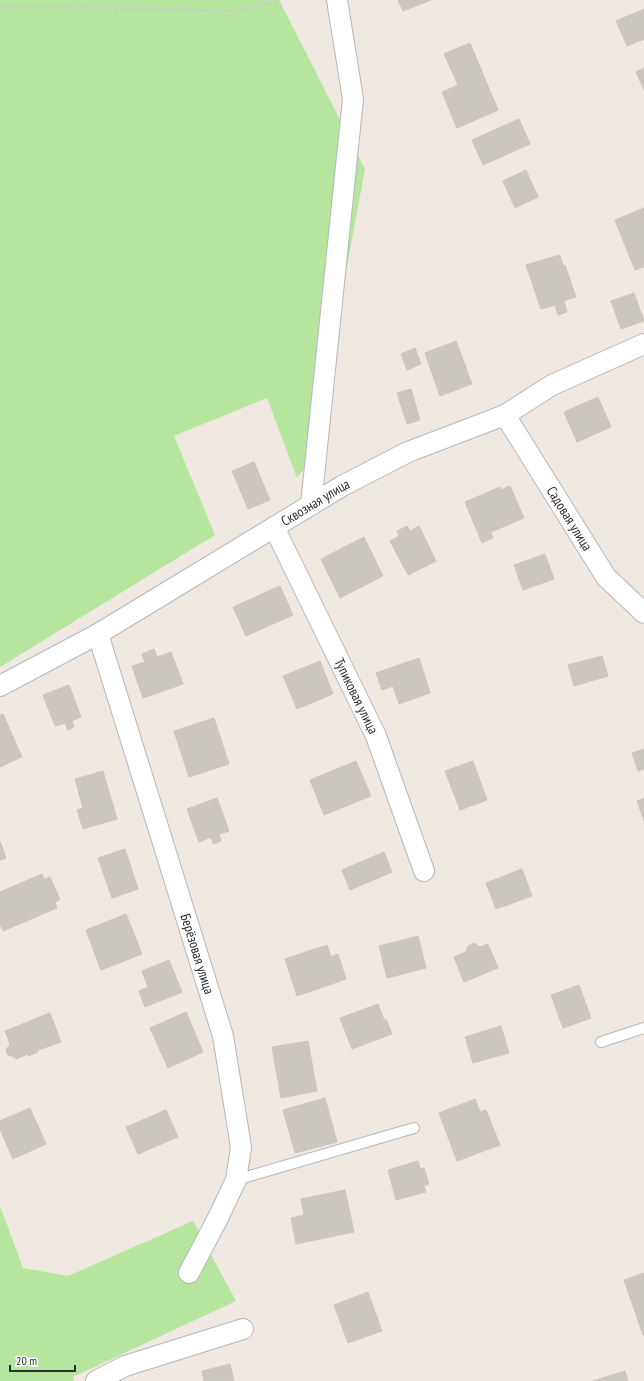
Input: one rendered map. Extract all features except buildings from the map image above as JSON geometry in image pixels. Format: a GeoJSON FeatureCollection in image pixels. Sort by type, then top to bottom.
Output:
{"type":"FeatureCollection","features":[{"type":"Feature","properties":{"kind":"street"},"geometry":{"type":"LineString","coordinates":[[311,505],[354,99],[336,0]]}},
{"type":"Feature","properties":{"kind":"street","name":"Сквозная улица"},"geometry":{"type":"LineString","coordinates":[[0,686],[98,634],[342,486],[408,452],[505,415],[552,385],[644,344]]}},
{"type":"Feature","properties":{"kind":"street","name":"Садовая улица"},"geometry":{"type":"LineString","coordinates":[[505,415],[606,577],[644,613]]}},
{"type":"Feature","properties":{"kind":"street","name":"Тупиковая улица"},"geometry":{"type":"LineString","coordinates":[[274,527],[376,736],[424,871]]}},
{"type":"Feature","properties":{"kind":"street","name":"Берёзовая улица"},"geometry":{"type":"LineString","coordinates":[[98,634],[223,1036],[240,1148],[236,1180],[218,1218],[189,1272]]}},
{"type":"Feature","properties":{"kind":"street"},"geometry":{"type":"LineString","coordinates":[[96,1381],[125,1366],[243,1329]]}},
{"type":"Feature","properties":{"kind":"lane"},"geometry":{"type":"LineString","coordinates":[[601,1042],[644,1028]]}},
{"type":"Feature","properties":{"kind":"lane"},"geometry":{"type":"LineString","coordinates":[[236,1180],[414,1128]]}},
{"type":"Feature","properties":{"kind":"path"},"geometry":{"type":"LineString","coordinates":[[0,6],[242,12],[279,0]]}},
{"type":"Feature","properties":{"kind":"green space"},"geometry":{"type":"Polygon","coordinates":[[[0,0],[279,0],[365,169],[311,460],[297,478],[267,398],[174,436],[215,535],[0,667],[0,0]]]}},
{"type":"Feature","properties":{"kind":"green space"},"geometry":{"type":"Polygon","coordinates":[[[0,1206],[23,1268],[68,1276],[193,1221],[236,1301],[73,1377],[74,1381],[0,1381],[0,1206]]]}}]}
